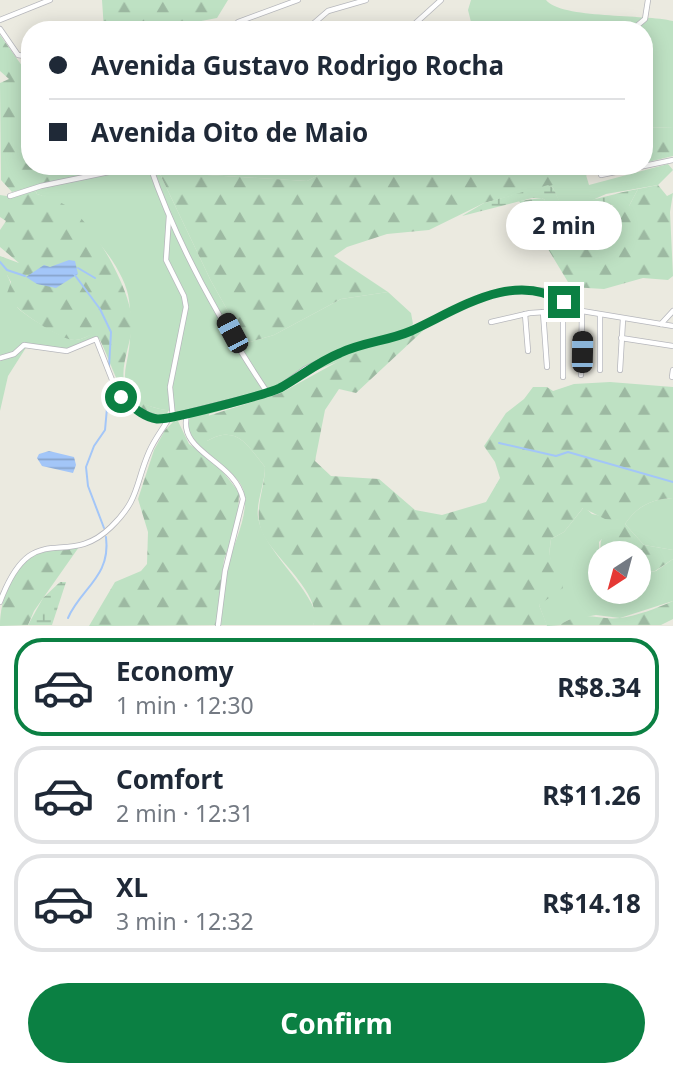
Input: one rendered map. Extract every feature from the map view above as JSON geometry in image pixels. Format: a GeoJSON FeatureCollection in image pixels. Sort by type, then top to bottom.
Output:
{"type":"FeatureCollection","features":[{"type":"Feature","properties":{"kind":"street"},"geometry":{"type":"LineString","coordinates":[[0,20],[50,0]]}},
{"type":"Feature","properties":{"kind":"street"},"geometry":{"type":"LineString","coordinates":[[241,21],[298,0]]}},
{"type":"Feature","properties":{"kind":"street"},"geometry":{"type":"LineString","coordinates":[[315,21],[328,10],[366,0]]}},
{"type":"Feature","properties":{"kind":"street"},"geometry":{"type":"LineString","coordinates":[[418,21],[441,0]]}},
{"type":"Feature","properties":{"kind":"street"},"geometry":{"type":"LineString","coordinates":[[643,21],[648,0]]}},
{"type":"Feature","properties":{"kind":"street"},"geometry":{"type":"LineString","coordinates":[[0,29],[21,56]]}},
{"type":"Feature","properties":{"kind":"street"},"geometry":{"type":"LineString","coordinates":[[653,166],[672,162]]}},
{"type":"Feature","properties":{"kind":"street"},"geometry":{"type":"LineString","coordinates":[[10,196],[41,186],[94,175]]}},
{"type":"Feature","properties":{"kind":"street"},"geometry":{"type":"LineString","coordinates":[[153,175],[169,215],[244,356],[267,392]]}},
{"type":"Feature","properties":{"kind":"street"},"geometry":{"type":"LineString","coordinates":[[601,176],[606,175]]}},
{"type":"Feature","properties":{"kind":"street"},"geometry":{"type":"LineString","coordinates":[[0,602],[11,575],[28,555],[92,540],[117,520],[138,491],[149,452],[171,418],[170,387],[186,307],[184,296],[166,260],[169,215]]}},
{"type":"Feature","properties":{"kind":"street"},"geometry":{"type":"LineString","coordinates":[[0,358],[13,355],[24,345],[62,351],[96,339],[111,382],[121,397],[147,416],[171,418],[279,388],[305,369],[342,351],[410,331],[494,294],[527,288],[542,290],[579,311]]}},
{"type":"Feature","properties":{"kind":"street"},"geometry":{"type":"LineString","coordinates":[[563,309],[563,377]]}},
{"type":"Feature","properties":{"kind":"street"},"geometry":{"type":"LineString","coordinates":[[491,322],[563,309],[673,326]]}},
{"type":"Feature","properties":{"kind":"street"},"geometry":{"type":"LineString","coordinates":[[579,311],[580,375]]}},
{"type":"Feature","properties":{"kind":"street"},"geometry":{"type":"LineString","coordinates":[[660,324],[673,311]]}},
{"type":"Feature","properties":{"kind":"street"},"geometry":{"type":"LineString","coordinates":[[543,312],[547,367]]}},
{"type":"Feature","properties":{"kind":"street"},"geometry":{"type":"LineString","coordinates":[[525,314],[528,351]]}},
{"type":"Feature","properties":{"kind":"street"},"geometry":{"type":"LineString","coordinates":[[600,315],[600,370]]}},
{"type":"Feature","properties":{"kind":"street"},"geometry":{"type":"LineString","coordinates":[[620,370],[623,319]]}},
{"type":"Feature","properties":{"kind":"street"},"geometry":{"type":"LineString","coordinates":[[621,338],[673,346]]}},
{"type":"Feature","properties":{"kind":"street"},"geometry":{"type":"LineString","coordinates":[[672,377],[673,370]]}},
{"type":"Feature","properties":{"kind":"street"},"geometry":{"type":"LineString","coordinates":[[187,415],[185,428],[188,438],[231,474],[243,499],[226,563],[218,625]]}},
{"type":"Feature","properties":{"kind":"green space"},"geometry":{"type":"Polygon","coordinates":[[[102,0],[228,0],[217,18],[201,21],[103,21],[102,0]]]}},
{"type":"Feature","properties":{"kind":"green space"},"geometry":{"type":"Polygon","coordinates":[[[471,0],[546,0],[555,6],[585,13],[673,21],[673,128],[653,127],[653,21],[471,21],[468,10],[471,0]]]}},
{"type":"Feature","properties":{"kind":"green space"},"geometry":{"type":"Polygon","coordinates":[[[0,35],[21,64],[21,175],[83,175],[12,192],[1,180],[0,83],[9,79],[0,71],[0,35]]]}},
{"type":"Feature","properties":{"kind":"green space"},"geometry":{"type":"Polygon","coordinates":[[[653,127],[673,128],[673,156],[653,161],[653,127]]]}},
{"type":"Feature","properties":{"kind":"green space"},"geometry":{"type":"Polygon","coordinates":[[[668,164],[673,170],[658,185],[606,194],[588,202],[559,201],[553,188],[548,185],[586,175],[589,185],[627,175],[653,175],[653,168],[668,164]]]}},
{"type":"Feature","properties":{"kind":"green space"},"geometry":{"type":"Polygon","coordinates":[[[79,175],[160,175],[211,281],[246,343],[274,335],[341,299],[388,292],[411,313],[413,324],[396,339],[317,370],[281,393],[209,414],[207,441],[217,436],[234,436],[247,445],[265,467],[258,511],[261,529],[311,603],[317,616],[313,625],[221,625],[228,567],[245,508],[243,489],[238,480],[191,435],[188,426],[191,416],[148,406],[130,394],[125,382],[130,343],[129,300],[118,270],[80,222],[51,200],[37,194],[33,185],[79,175]]]}},
{"type":"Feature","properties":{"kind":"green space"},"geometry":{"type":"Polygon","coordinates":[[[160,175],[307,181],[319,175],[587,175],[484,203],[429,230],[387,234],[347,247],[334,256],[388,292],[341,299],[274,335],[246,343],[211,281],[160,175]]]}},
{"type":"Feature","properties":{"kind":"green space"},"geometry":{"type":"Polygon","coordinates":[[[208,175],[319,175],[307,181],[208,175]]]}},
{"type":"Feature","properties":{"kind":"green space"},"geometry":{"type":"Polygon","coordinates":[[[548,185],[553,188],[559,200],[569,201],[589,200],[638,189],[629,206],[622,209],[612,205],[559,213],[543,209],[541,206],[545,200],[542,198],[532,198],[462,216],[484,203],[548,185]]]}},
{"type":"Feature","properties":{"kind":"green space"},"geometry":{"type":"Polygon","coordinates":[[[658,185],[667,196],[673,193],[670,212],[673,276],[668,280],[643,278],[604,289],[571,287],[519,201],[542,198],[545,200],[543,209],[554,210],[629,206],[638,189],[658,185]]]}},
{"type":"Feature","properties":{"kind":"green space"},"geometry":{"type":"Polygon","coordinates":[[[35,190],[37,194],[67,206],[78,215],[110,260],[131,312],[132,326],[124,367],[124,382],[130,394],[140,402],[169,410],[166,415],[150,414],[138,408],[128,398],[96,333],[80,339],[69,339],[44,327],[17,307],[11,312],[6,306],[11,282],[7,275],[0,275],[0,256],[19,263],[0,247],[0,230],[6,221],[0,217],[0,195],[13,197],[35,190]]]}},
{"type":"Feature","properties":{"kind":"green space"},"geometry":{"type":"Polygon","coordinates":[[[0,275],[7,275],[17,307],[35,321],[70,339],[80,339],[96,332],[100,338],[66,352],[27,346],[8,376],[0,411],[0,275]]]}},
{"type":"Feature","properties":{"kind":"green space"},"geometry":{"type":"Polygon","coordinates":[[[427,327],[356,393],[339,389],[325,410],[315,461],[331,476],[379,479],[415,510],[442,515],[486,502],[500,478],[495,462],[484,446],[506,413],[524,399],[533,387],[547,387],[553,391],[574,384],[610,382],[673,387],[673,498],[646,505],[635,512],[625,524],[640,541],[601,541],[619,520],[605,519],[583,508],[564,532],[551,539],[551,561],[562,577],[563,588],[539,605],[547,625],[313,625],[315,613],[312,602],[262,532],[259,508],[265,467],[240,439],[226,435],[207,441],[193,427],[195,420],[281,393],[346,357],[427,327]]]}},
{"type":"Feature","properties":{"kind":"green space"},"geometry":{"type":"Polygon","coordinates":[[[174,421],[178,421],[189,444],[214,461],[239,492],[238,518],[224,560],[216,625],[89,626],[115,582],[141,571],[147,564],[148,532],[138,499],[154,450],[165,430],[174,421]]]}},
{"type":"Feature","properties":{"kind":"green space"},"geometry":{"type":"Polygon","coordinates":[[[673,498],[673,550],[651,546],[651,541],[640,541],[625,524],[635,512],[658,500],[673,498]]]}},
{"type":"Feature","properties":{"kind":"green space"},"geometry":{"type":"Polygon","coordinates":[[[584,507],[592,514],[620,520],[600,541],[588,541],[588,604],[651,604],[651,572],[673,559],[673,601],[620,618],[596,615],[547,626],[539,605],[545,598],[550,582],[551,539],[564,532],[584,507]]]}},
{"type":"Feature","properties":{"kind":"green space"},"geometry":{"type":"Polygon","coordinates":[[[651,546],[673,550],[673,559],[651,572],[651,546]]]}},
{"type":"Feature","properties":{"kind":"green space"},"geometry":{"type":"Polygon","coordinates":[[[79,547],[34,611],[28,625],[0,626],[2,604],[15,573],[22,564],[40,553],[79,547]]]}},
{"type":"Feature","properties":{"kind":"green space"},"geometry":{"type":"Polygon","coordinates":[[[60,582],[66,582],[52,625],[28,625],[43,598],[60,582]]]}},
{"type":"Feature","properties":{"kind":"green space"},"geometry":{"type":"Polygon","coordinates":[[[673,601],[673,619],[661,625],[560,625],[584,616],[627,617],[673,601]]]}},
{"type":"Feature","properties":{"kind":"water"},"geometry":{"type":"Polygon","coordinates":[[[69,260],[75,261],[78,274],[56,288],[37,284],[26,277],[44,265],[50,267],[69,260]]]}},
{"type":"Feature","properties":{"kind":"water"},"geometry":{"type":"Polygon","coordinates":[[[49,451],[74,457],[76,465],[73,473],[42,466],[37,458],[39,454],[49,451]]]}},
{"type":"Feature","properties":{"kind":"waterway"},"geometry":{"type":"LineString","coordinates":[[0,262],[7,270],[25,276]]}},
{"type":"Feature","properties":{"kind":"waterway"},"geometry":{"type":"LineString","coordinates":[[78,268],[95,278]]}},
{"type":"Feature","properties":{"kind":"waterway"},"geometry":{"type":"LineString","coordinates":[[74,274],[100,309],[111,332],[109,367]]}},
{"type":"Feature","properties":{"kind":"waterway"},"geometry":{"type":"LineString","coordinates":[[104,528],[88,486],[86,467],[94,446],[105,430],[109,386]]}},
{"type":"Feature","properties":{"kind":"waterway"},"geometry":{"type":"LineString","coordinates":[[499,443],[556,456],[568,452],[673,482]]}},
{"type":"Feature","properties":{"kind":"waterway"},"geometry":{"type":"LineString","coordinates":[[68,618],[100,572],[106,551],[106,537]]}},
{"type":"Feature","properties":{"kind":"route"},"geometry":{"type":"LineString","coordinates":[[121,397],[153,418],[187,415],[276,390],[305,369],[342,351],[400,335],[486,296],[527,288],[542,290],[564,302]]}}]}
